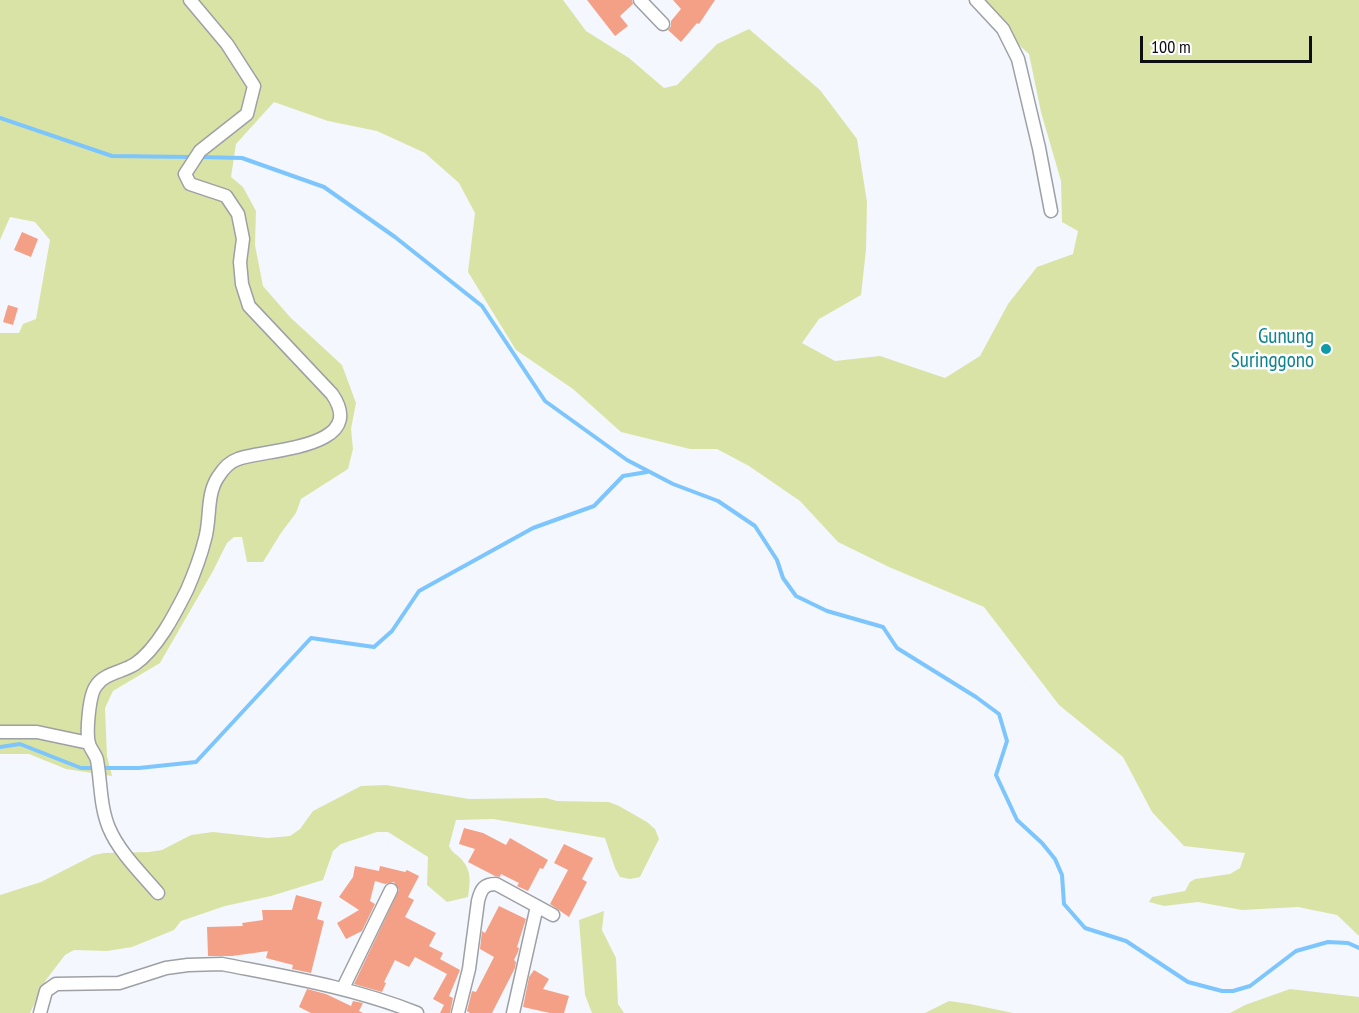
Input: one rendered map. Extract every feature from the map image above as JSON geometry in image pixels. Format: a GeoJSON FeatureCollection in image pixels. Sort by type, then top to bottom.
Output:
{"type":"FeatureCollection","features":[{"type":"Feature","properties":{"kind":"street"},"geometry":{"type":"LineString","coordinates":[[158,893],[131,862],[108,826],[98,777],[97,759],[89,743],[90,708],[94,688],[100,681],[133,665],[157,642],[187,589],[206,537],[211,494],[219,474],[232,461],[239,458],[307,446],[318,441],[334,428],[340,418],[340,408],[332,393],[249,306],[242,284],[240,262],[243,239],[238,214],[226,196],[189,184],[185,174],[200,151],[247,114],[254,86],[227,44],[190,0]]}},
{"type":"Feature","properties":{"kind":"street"},"geometry":{"type":"LineString","coordinates":[[640,0],[663,24]]}},
{"type":"Feature","properties":{"kind":"street"},"geometry":{"type":"LineString","coordinates":[[976,0],[1003,29],[1018,59],[1051,211]]}},
{"type":"Feature","properties":{"kind":"street"},"geometry":{"type":"LineString","coordinates":[[0,732],[37,732],[89,743]]}},
{"type":"Feature","properties":{"kind":"street"},"geometry":{"type":"LineString","coordinates":[[458,1013],[469,969],[481,890],[489,884],[496,884],[553,915]]}},
{"type":"Feature","properties":{"kind":"street"},"geometry":{"type":"LineString","coordinates":[[343,988],[391,890]]}},
{"type":"Feature","properties":{"kind":"street"},"geometry":{"type":"LineString","coordinates":[[513,1013],[537,906]]}},
{"type":"Feature","properties":{"kind":"street"},"geometry":{"type":"LineString","coordinates":[[39,1013],[44,996],[53,986],[119,983],[166,968],[222,964],[343,988],[389,1001],[417,1013]]}},
{"type":"Feature","properties":{"kind":"green space"},"geometry":{"type":"Polygon","coordinates":[[[0,0],[563,0],[586,31],[629,58],[664,88],[677,85],[717,44],[749,29],[820,90],[857,139],[867,202],[866,250],[861,295],[819,319],[802,343],[835,361],[880,356],[945,378],[980,356],[1008,304],[1037,267],[1073,254],[1078,231],[1062,222],[1061,181],[1041,112],[1029,54],[968,0],[1359,0],[1359,936],[1337,915],[1298,907],[1242,910],[1198,902],[1164,906],[1149,902],[1152,897],[1185,891],[1190,882],[1195,879],[1230,874],[1240,868],[1245,853],[1184,846],[1152,812],[1123,757],[1059,705],[984,607],[889,567],[838,542],[800,501],[749,466],[717,449],[690,449],[621,432],[573,389],[516,350],[468,272],[475,213],[459,183],[425,153],[377,131],[328,121],[274,102],[236,144],[231,177],[243,187],[256,211],[255,245],[263,286],[290,317],[342,365],[356,403],[351,429],[353,449],[348,469],[301,499],[296,513],[263,562],[247,562],[242,537],[234,537],[227,543],[160,663],[113,691],[105,708],[107,756],[112,776],[66,769],[29,754],[0,754],[0,333],[19,333],[23,324],[36,319],[50,240],[35,222],[10,217],[0,240],[0,0]]]}},
{"type":"Feature","properties":{"kind":"green space"},"geometry":{"type":"Polygon","coordinates":[[[386,785],[469,799],[546,798],[557,801],[609,802],[647,822],[655,829],[659,839],[640,877],[630,879],[620,877],[605,838],[493,819],[456,820],[449,846],[467,868],[470,877],[468,897],[447,902],[427,885],[428,857],[388,832],[377,832],[341,844],[333,851],[323,880],[271,896],[225,906],[181,921],[174,930],[132,947],[107,951],[74,950],[65,955],[46,980],[30,1013],[0,1013],[0,895],[41,882],[94,855],[162,850],[191,835],[213,832],[268,838],[290,836],[300,829],[313,811],[361,786],[386,785]]]}},
{"type":"Feature","properties":{"kind":"green space"},"geometry":{"type":"Polygon","coordinates":[[[604,911],[602,930],[616,958],[618,1004],[624,1013],[592,1013],[585,995],[579,920],[604,911]]]}},
{"type":"Feature","properties":{"kind":"green space"},"geometry":{"type":"Polygon","coordinates":[[[1290,989],[1359,997],[1359,1013],[1230,1013],[1245,1005],[1290,989]]]}},
{"type":"Feature","properties":{"kind":"green space"},"geometry":{"type":"Polygon","coordinates":[[[949,1001],[970,1004],[1013,1013],[925,1013],[949,1001]]]}},
{"type":"Feature","properties":{"kind":"building"},"geometry":{"type":"Polygon","coordinates":[[[587,0],[632,0],[633,4],[620,16],[628,26],[615,36],[587,0]]]}},
{"type":"Feature","properties":{"kind":"building"},"geometry":{"type":"Polygon","coordinates":[[[673,0],[715,0],[699,24],[697,23],[681,42],[668,30],[671,21],[681,9],[673,0]]]}},
{"type":"Feature","properties":{"kind":"building"},"geometry":{"type":"Polygon","coordinates":[[[22,232],[38,239],[31,257],[14,250],[22,232]]]}},
{"type":"Feature","properties":{"kind":"building"},"geometry":{"type":"Polygon","coordinates":[[[8,305],[18,308],[13,325],[3,322],[8,305]]]}},
{"type":"Feature","properties":{"kind":"building"},"geometry":{"type":"Polygon","coordinates":[[[464,828],[483,833],[506,845],[510,838],[548,860],[543,869],[540,868],[528,891],[517,886],[519,883],[501,874],[500,877],[495,876],[468,862],[475,849],[459,844],[464,828]]]}},
{"type":"Feature","properties":{"kind":"building"},"geometry":{"type":"Polygon","coordinates":[[[564,844],[593,858],[582,879],[587,882],[569,917],[550,904],[568,870],[554,863],[564,844]]]}},
{"type":"Feature","properties":{"kind":"building"},"geometry":{"type":"Polygon","coordinates":[[[355,866],[379,871],[380,866],[405,872],[407,870],[419,876],[408,897],[414,900],[405,917],[436,933],[429,946],[443,953],[440,959],[460,970],[449,996],[453,998],[450,1013],[440,1013],[444,1005],[433,999],[447,974],[415,957],[409,967],[395,960],[384,982],[386,983],[382,992],[354,984],[399,890],[394,882],[385,884],[375,881],[370,901],[375,904],[362,931],[346,939],[337,923],[359,910],[339,897],[353,877],[355,866]]]}},
{"type":"Feature","properties":{"kind":"building"},"geometry":{"type":"Polygon","coordinates":[[[296,895],[322,902],[317,919],[324,921],[311,973],[292,969],[293,965],[266,958],[268,951],[232,956],[208,956],[207,927],[243,926],[242,923],[263,920],[262,910],[292,910],[296,895]]]}},
{"type":"Feature","properties":{"kind":"building"},"geometry":{"type":"Polygon","coordinates":[[[499,906],[526,919],[514,960],[515,968],[492,1013],[470,1013],[467,1011],[472,991],[476,992],[494,957],[480,949],[482,931],[485,933],[499,906]]]}},
{"type":"Feature","properties":{"kind":"building"},"geometry":{"type":"Polygon","coordinates":[[[534,970],[549,979],[543,989],[569,996],[564,1013],[550,1013],[523,1007],[529,977],[534,970]]]}},
{"type":"Feature","properties":{"kind":"building"},"geometry":{"type":"Polygon","coordinates":[[[307,989],[326,994],[351,1006],[353,1001],[363,1003],[359,1011],[363,1013],[311,1013],[299,1007],[307,989]]]}},
{"type":"Feature","properties":{"kind":"waterway"},"geometry":{"type":"LineString","coordinates":[[0,118],[112,156],[192,157]]}},
{"type":"Feature","properties":{"kind":"waterway"},"geometry":{"type":"LineString","coordinates":[[199,157],[242,158],[324,187],[395,237],[482,306],[545,401],[627,460],[673,484],[718,501],[755,526],[777,560],[783,578],[796,596],[827,611],[883,627],[897,648],[999,714],[1007,741],[996,775],[1017,820],[1042,843],[1055,859],[1062,875],[1064,904],[1085,928],[1126,941],[1188,982],[1222,991],[1233,991],[1250,986],[1296,951],[1328,942],[1348,943],[1359,948]]}},
{"type":"Feature","properties":{"kind":"waterway"},"geometry":{"type":"LineString","coordinates":[[0,747],[20,744],[81,768],[139,768],[196,762],[311,638],[374,647],[392,631],[419,591],[533,528],[594,506],[623,476],[647,472]]}},
{"type":"Feature","properties":{"kind":"place","name":"Gunung Suringgono"},"geometry":{"type":"Point","coordinates":[1326,349]}}]}
